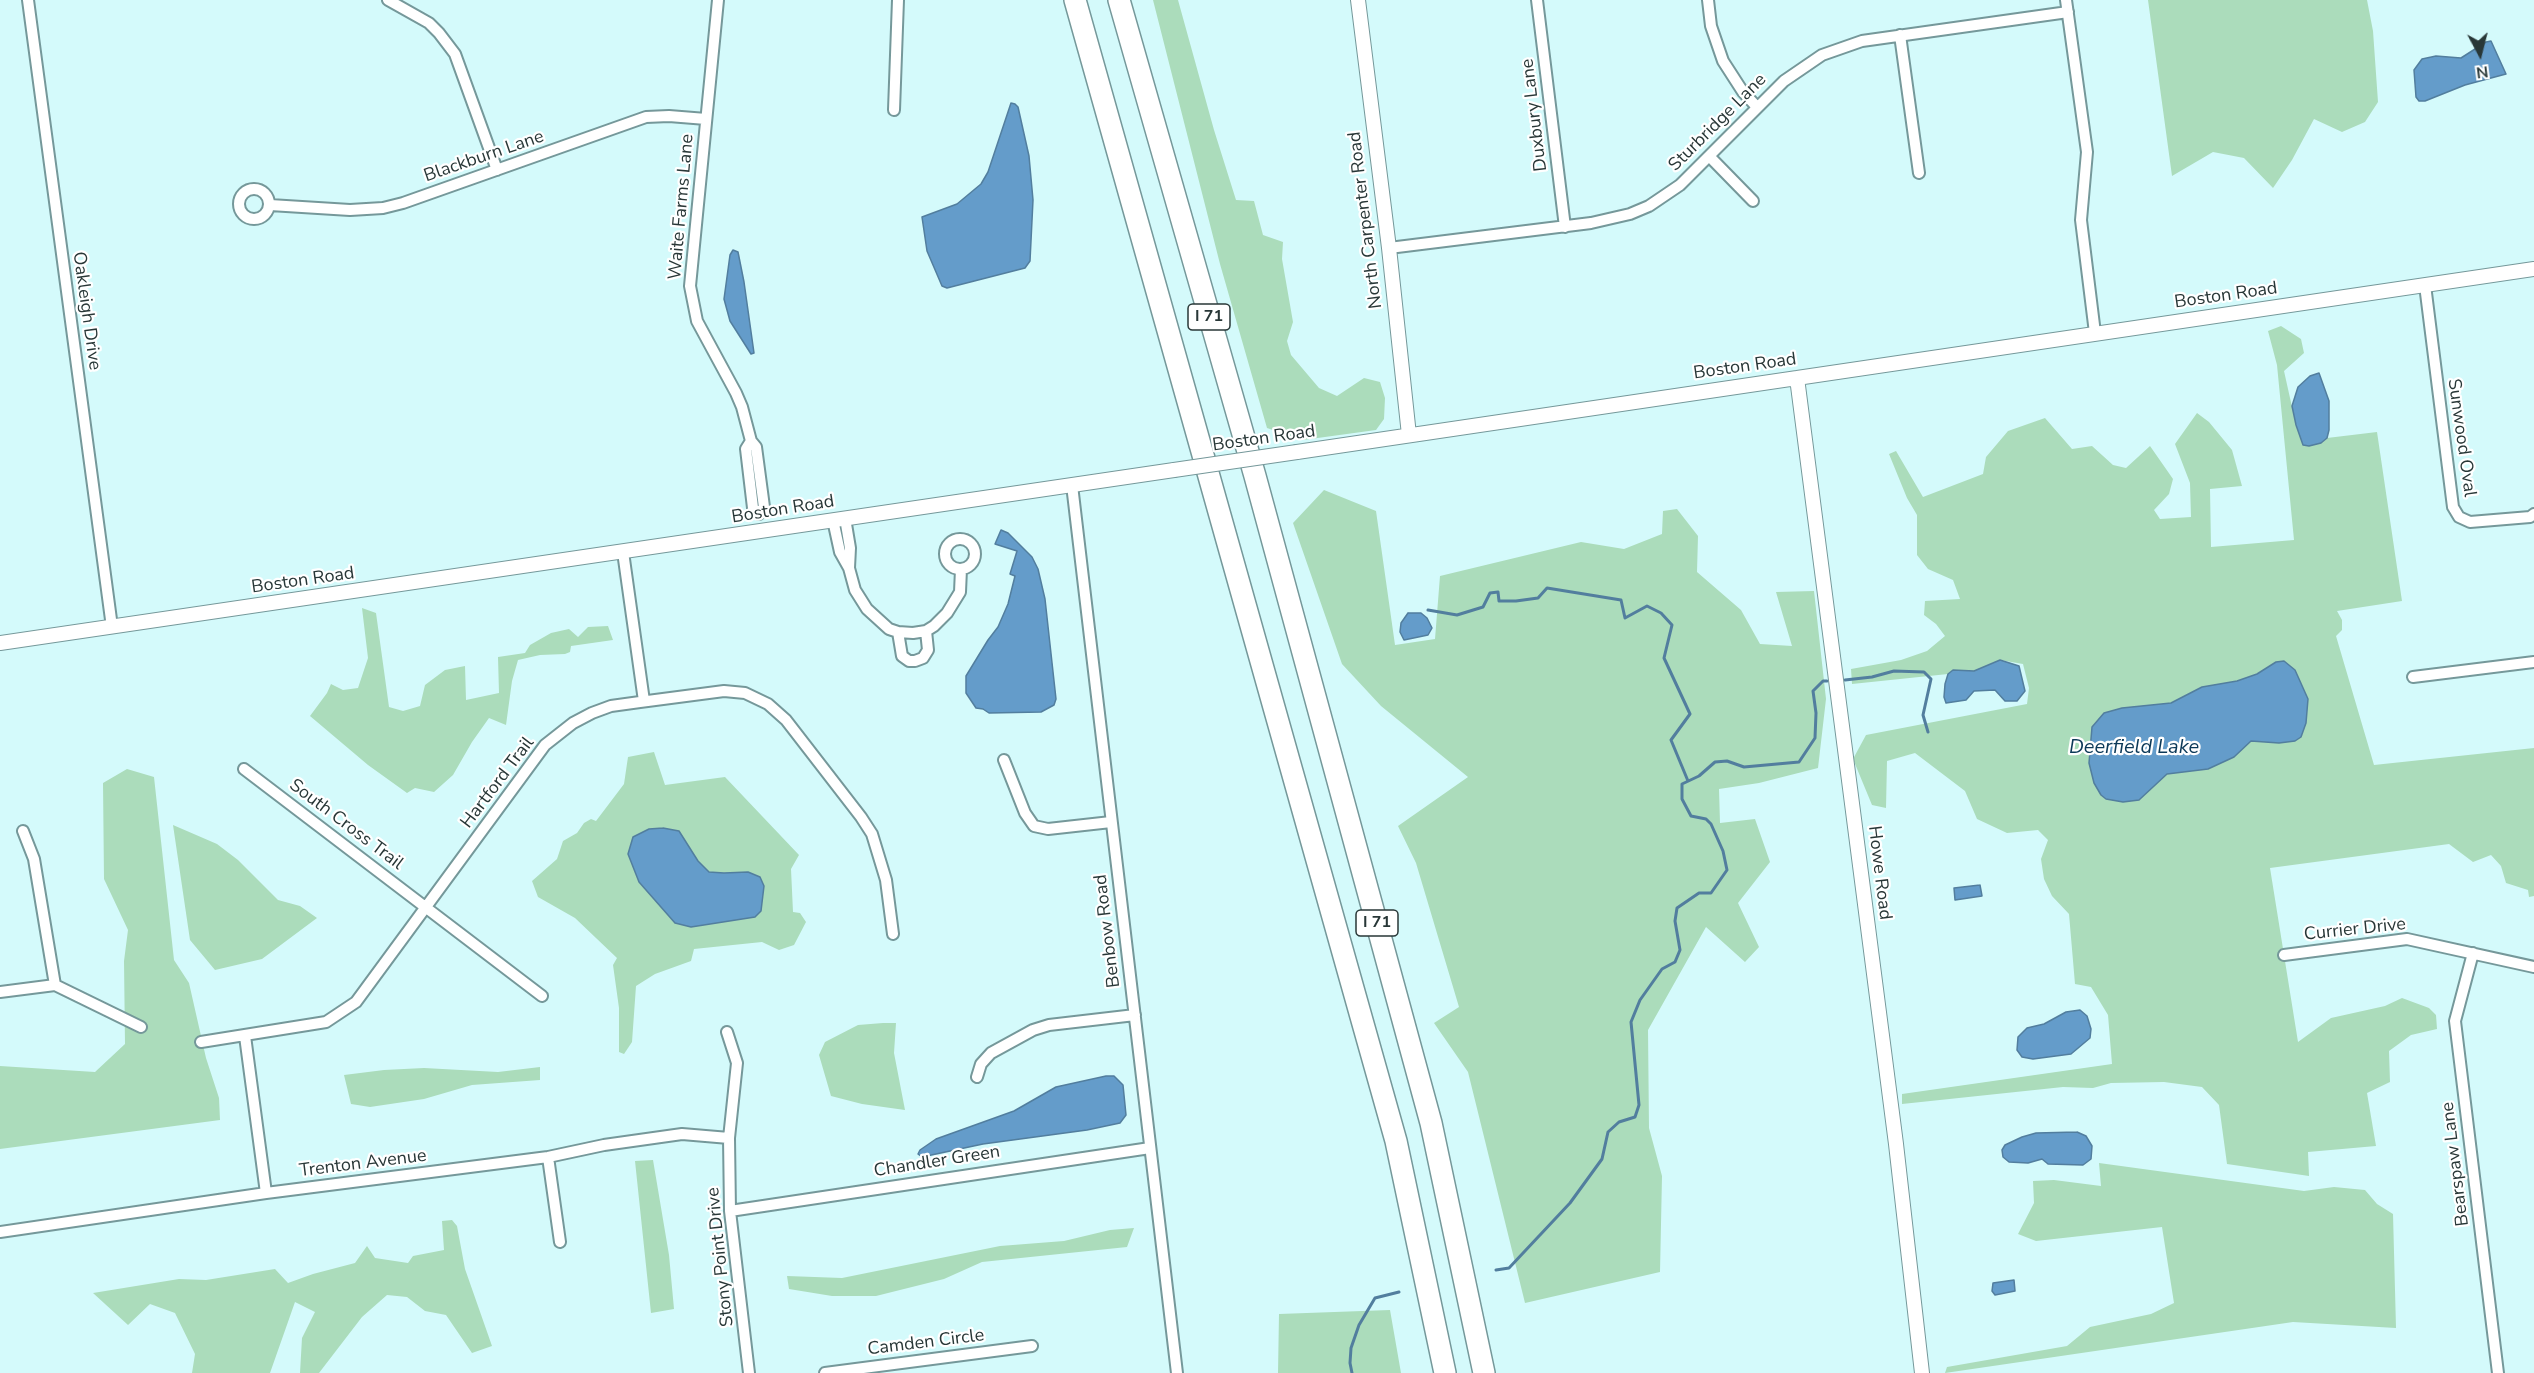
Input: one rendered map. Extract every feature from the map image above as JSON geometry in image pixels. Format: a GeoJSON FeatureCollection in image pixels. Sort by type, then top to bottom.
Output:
{"type":"FeatureCollection","features":[{"type":"Feature","properties":{"kind":"highway","name":"I 71"},"geometry":{"type":"LineString","coordinates":[[1075,0],[1396,1141],[1445,1373]]}},
{"type":"Feature","properties":{"kind":"highway","name":"I 71"},"geometry":{"type":"LineString","coordinates":[[1119,0],[1255,476],[1431,1123],[1484,1373]]}},
{"type":"Feature","properties":{"kind":"street","name":"Oakleigh Drive"},"geometry":{"type":"LineString","coordinates":[[28,0],[112,627]]}},
{"type":"Feature","properties":{"kind":"street"},"geometry":{"type":"LineString","coordinates":[[388,0],[434,27],[454,54],[497,170]]}},
{"type":"Feature","properties":{"kind":"street","name":"Waite Farms Lane"},"geometry":{"type":"LineString","coordinates":[[718,0],[690,275],[692,300],[701,331],[742,407],[751,441],[746,449],[753,508],[759,514],[762,532]]}},
{"type":"Feature","properties":{"kind":"street"},"geometry":{"type":"LineString","coordinates":[[894,110],[898,0]]}},
{"type":"Feature","properties":{"kind":"street","name":"North Carpenter Road"},"geometry":{"type":"LineString","coordinates":[[1358,0],[1389,248],[1409,435]]}},
{"type":"Feature","properties":{"kind":"street","name":"Duxbury Lane"},"geometry":{"type":"LineString","coordinates":[[1537,0],[1565,226]]}},
{"type":"Feature","properties":{"kind":"street"},"geometry":{"type":"LineString","coordinates":[[1708,0],[1711,26],[1723,61],[1743,92],[1758,107]]}},
{"type":"Feature","properties":{"kind":"street"},"geometry":{"type":"LineString","coordinates":[[2066,0],[2086,152],[2081,219],[2095,333]]}},
{"type":"Feature","properties":{"kind":"street","name":"Sturbridge Lane"},"geometry":{"type":"LineString","coordinates":[[1389,248],[1611,220],[1649,206],[1680,184],[1784,81],[1822,55],[1862,41],[2068,12]]}},
{"type":"Feature","properties":{"kind":"street"},"geometry":{"type":"LineString","coordinates":[[1900,35],[1918,173]]}},
{"type":"Feature","properties":{"kind":"street","name":"Blackburn Lane"},"geometry":{"type":"LineString","coordinates":[[270,205],[350,210],[404,203],[646,117],[706,119]]}},
{"type":"Feature","properties":{"kind":"street"},"geometry":{"type":"LineString","coordinates":[[1709,156],[1753,201]]}},
{"type":"Feature","properties":{"kind":"street","name":"Boston Road"},"geometry":{"type":"LineString","coordinates":[[0,643],[2534,269]]}},
{"type":"Feature","properties":{"kind":"street","name":"Sunwood Oval"},"geometry":{"type":"LineString","coordinates":[[2425,285],[2451,502],[2456,513],[2464,520],[2477,523],[2534,514]]}},
{"type":"Feature","properties":{"kind":"street","name":"Howe Road"},"geometry":{"type":"LineString","coordinates":[[1797,378],[1896,1144],[1923,1373]]}},
{"type":"Feature","properties":{"kind":"street","name":"Benbow Road"},"geometry":{"type":"LineString","coordinates":[[1072,485],[1177,1373]]}},
{"type":"Feature","properties":{"kind":"street"},"geometry":{"type":"LineString","coordinates":[[839,519],[850,548],[849,568],[862,602],[881,623],[898,632],[926,631],[947,613],[962,587],[962,569]]}},
{"type":"Feature","properties":{"kind":"street"},"geometry":{"type":"LineString","coordinates":[[623,552],[644,701]]}},
{"type":"Feature","properties":{"kind":"street"},"geometry":{"type":"LineString","coordinates":[[898,632],[902,656],[909,661],[915,661],[923,658],[928,650],[926,631]]}},
{"type":"Feature","properties":{"kind":"street"},"geometry":{"type":"LineString","coordinates":[[2413,677],[2534,662]]}},
{"type":"Feature","properties":{"kind":"street","name":"Hartford Trail"},"geometry":{"type":"LineString","coordinates":[[201,1042],[309,1025],[337,1017],[356,1002],[545,745],[573,723],[611,706],[724,691],[745,693],[768,704],[786,720],[872,834],[886,880],[893,934]]}},
{"type":"Feature","properties":{"kind":"street"},"geometry":{"type":"LineString","coordinates":[[1004,760],[1025,813],[1034,826],[1048,829],[1111,822]]}},
{"type":"Feature","properties":{"kind":"street","name":"South Cross Trail"},"geometry":{"type":"LineString","coordinates":[[244,768],[542,996]]}},
{"type":"Feature","properties":{"kind":"street"},"geometry":{"type":"LineString","coordinates":[[24,831],[34,859],[55,985]]}},
{"type":"Feature","properties":{"kind":"street","name":"Currier Drive"},"geometry":{"type":"LineString","coordinates":[[2284,955],[2396,939],[2419,940],[2534,967]]}},
{"type":"Feature","properties":{"kind":"street","name":"Bearspaw Lane"},"geometry":{"type":"LineString","coordinates":[[2473,953],[2455,1021],[2498,1373]]}},
{"type":"Feature","properties":{"kind":"street"},"geometry":{"type":"LineString","coordinates":[[0,992],[55,985],[141,1027]]}},
{"type":"Feature","properties":{"kind":"street"},"geometry":{"type":"LineString","coordinates":[[977,1077],[981,1064],[991,1053],[1033,1030],[1048,1025],[1135,1015]]}},
{"type":"Feature","properties":{"kind":"street","name":"Stony Point Drive"},"geometry":{"type":"LineString","coordinates":[[727,1032],[737,1063],[729,1138],[730,1211],[749,1373]]}},
{"type":"Feature","properties":{"kind":"street"},"geometry":{"type":"LineString","coordinates":[[244,1036],[266,1193]]}},
{"type":"Feature","properties":{"kind":"street","name":"Trenton Avenue"},"geometry":{"type":"LineString","coordinates":[[0,1232],[266,1193],[548,1157],[604,1145],[682,1134],[729,1138]]}},
{"type":"Feature","properties":{"kind":"street","name":"Chandler Green"},"geometry":{"type":"LineString","coordinates":[[730,1211],[1150,1148]]}},
{"type":"Feature","properties":{"kind":"street"},"geometry":{"type":"LineString","coordinates":[[548,1157],[560,1242]]}},
{"type":"Feature","properties":{"kind":"street","name":"Camden Circle"},"geometry":{"type":"LineString","coordinates":[[825,1373],[1032,1346]]}},
{"type":"Feature","properties":{"kind":"green space"},"geometry":{"type":"Polygon","coordinates":[[[1153,0],[1178,0],[1236,200],[1254,201],[1263,235],[1283,242],[1282,259],[1293,322],[1287,341],[1291,355],[1319,388],[1337,396],[1364,378],[1380,382],[1385,398],[1384,419],[1376,430],[1303,440],[1267,428],[1220,264],[1153,0]]]}},
{"type":"Feature","properties":{"kind":"green space"},"geometry":{"type":"Polygon","coordinates":[[[2148,0],[2367,0],[2373,31],[2378,102],[2365,122],[2342,132],[2314,119],[2292,160],[2273,188],[2244,158],[2213,152],[2172,176],[2148,0]]]}},
{"type":"Feature","properties":{"kind":"green space"},"geometry":{"type":"Polygon","coordinates":[[[2281,326],[2301,339],[2304,353],[2284,371],[2296,425],[2303,444],[2321,443],[2327,438],[2377,432],[2402,601],[2337,611],[2342,620],[2342,630],[2336,636],[2374,765],[2534,748],[2534,896],[2529,897],[2528,890],[2506,883],[2501,866],[2491,855],[2473,862],[2449,844],[2270,868],[2298,1042],[2331,1018],[2385,1006],[2402,998],[2429,1008],[2436,1015],[2437,1029],[2411,1035],[2389,1051],[2390,1082],[2367,1093],[2376,1146],[2308,1152],[2309,1176],[2227,1164],[2219,1105],[2202,1087],[2164,1082],[2111,1083],[2093,1088],[2063,1087],[1902,1104],[1902,1094],[2112,1064],[2108,1015],[2091,987],[2075,984],[2069,914],[2052,896],[2044,879],[2041,859],[2048,840],[2038,830],[2007,833],[1977,819],[1965,791],[1915,753],[1887,761],[1886,808],[1872,805],[1853,759],[1866,735],[2027,704],[2029,688],[2023,664],[2000,660],[1974,671],[1953,670],[1948,674],[1852,684],[1851,669],[1901,660],[1927,651],[1945,636],[1936,624],[1924,615],[1925,601],[1960,599],[1953,580],[1928,569],[1917,555],[1917,515],[1907,498],[1889,454],[1896,451],[1923,497],[1983,474],[1986,457],[2008,431],[2045,418],[2072,449],[2092,446],[2113,465],[2126,468],[2150,446],[2173,479],[2169,494],[2154,510],[2160,519],[2191,517],[2190,483],[2175,444],[2197,413],[2209,422],[2232,450],[2242,486],[2210,489],[2211,547],[2294,540],[2277,365],[2268,331],[2281,326]]]}},
{"type":"Feature","properties":{"kind":"green space"},"geometry":{"type":"Polygon","coordinates":[[[1324,490],[1376,511],[1395,645],[1435,639],[1440,576],[1581,542],[1624,549],[1662,534],[1663,511],[1677,509],[1698,536],[1697,572],[1741,610],[1760,644],[1792,646],[1776,592],[1814,591],[1826,699],[1818,768],[1759,783],[1719,789],[1720,823],[1755,819],[1770,862],[1738,903],[1759,947],[1745,962],[1706,927],[1648,1030],[1649,1128],[1662,1176],[1660,1272],[1525,1303],[1468,1072],[1434,1023],[1459,1007],[1416,863],[1398,826],[1468,777],[1381,706],[1342,664],[1293,523],[1324,490]]]}},
{"type":"Feature","properties":{"kind":"green space"},"geometry":{"type":"Polygon","coordinates":[[[362,608],[376,613],[389,707],[403,711],[420,706],[425,685],[445,670],[465,666],[466,700],[499,693],[498,657],[525,653],[530,645],[551,633],[569,629],[578,637],[588,627],[608,626],[613,640],[571,646],[570,652],[565,654],[540,655],[518,660],[512,681],[506,725],[489,718],[453,775],[434,792],[415,788],[407,793],[368,765],[310,716],[331,684],[343,690],[358,688],[368,658],[362,608]]]}},
{"type":"Feature","properties":{"kind":"green space"},"geometry":{"type":"Polygon","coordinates":[[[654,752],[665,785],[725,777],[799,855],[791,869],[793,912],[800,913],[806,922],[794,945],[779,950],[762,942],[694,949],[691,961],[655,974],[636,986],[632,1042],[624,1054],[619,1052],[619,1008],[613,965],[617,958],[575,918],[538,897],[532,881],[557,859],[563,841],[577,833],[584,823],[591,819],[596,821],[624,784],[628,757],[654,752]]]}},
{"type":"Feature","properties":{"kind":"green space"},"geometry":{"type":"Polygon","coordinates":[[[127,769],[154,777],[174,960],[189,983],[206,1058],[219,1098],[220,1120],[0,1149],[0,1066],[95,1072],[125,1044],[124,961],[128,930],[104,879],[103,783],[127,769]]]}},
{"type":"Feature","properties":{"kind":"green space"},"geometry":{"type":"Polygon","coordinates":[[[173,825],[217,844],[238,860],[278,900],[300,906],[317,918],[262,959],[215,970],[190,940],[173,825]]]}},
{"type":"Feature","properties":{"kind":"green space"},"geometry":{"type":"Polygon","coordinates":[[[896,1023],[894,1053],[905,1110],[862,1104],[831,1096],[819,1055],[825,1042],[858,1025],[896,1023]]]}},
{"type":"Feature","properties":{"kind":"green space"},"geometry":{"type":"Polygon","coordinates":[[[540,1067],[540,1080],[472,1085],[424,1099],[370,1107],[351,1104],[344,1075],[424,1068],[498,1072],[540,1067]]]}},
{"type":"Feature","properties":{"kind":"green space"},"geometry":{"type":"Polygon","coordinates":[[[653,1160],[669,1255],[674,1309],[651,1313],[635,1161],[653,1160]]]}},
{"type":"Feature","properties":{"kind":"green space"},"geometry":{"type":"Polygon","coordinates":[[[2099,1163],[2304,1191],[2334,1187],[2365,1190],[2377,1204],[2393,1214],[2396,1328],[2293,1322],[1945,1373],[1947,1367],[2067,1346],[2090,1327],[2151,1314],[2174,1303],[2162,1227],[2036,1241],[2018,1234],[2034,1203],[2033,1181],[2054,1180],[2101,1186],[2099,1163]]]}},
{"type":"Feature","properties":{"kind":"green space"},"geometry":{"type":"Polygon","coordinates":[[[452,1220],[457,1226],[465,1269],[492,1346],[472,1353],[446,1315],[425,1311],[407,1297],[387,1295],[362,1317],[319,1373],[300,1373],[302,1338],[315,1312],[295,1302],[270,1373],[192,1373],[195,1354],[175,1313],[150,1304],[128,1325],[93,1293],[179,1279],[206,1280],[275,1269],[288,1283],[355,1263],[367,1246],[375,1258],[408,1263],[413,1256],[444,1250],[442,1221],[452,1220]]]}},
{"type":"Feature","properties":{"kind":"green space"},"geometry":{"type":"Polygon","coordinates":[[[1134,1228],[1127,1247],[982,1262],[944,1279],[876,1296],[832,1296],[789,1289],[787,1276],[842,1278],[1000,1246],[1064,1241],[1110,1230],[1134,1228]]]}},
{"type":"Feature","properties":{"kind":"green space"},"geometry":{"type":"Polygon","coordinates":[[[1390,1310],[1401,1373],[1278,1373],[1279,1314],[1390,1310]]]}},
{"type":"Feature","properties":{"kind":"water"},"geometry":{"type":"Polygon","coordinates":[[[2491,41],[2506,74],[2419,101],[2416,97],[2414,70],[2422,59],[2436,56],[2461,58],[2491,41]]]}},
{"type":"Feature","properties":{"kind":"water"},"geometry":{"type":"Polygon","coordinates":[[[1011,103],[1018,107],[1029,156],[1033,200],[1030,261],[1025,268],[947,288],[942,286],[927,251],[922,217],[957,204],[981,184],[988,172],[1011,103]]]}},
{"type":"Feature","properties":{"kind":"water"},"geometry":{"type":"Polygon","coordinates":[[[733,250],[738,252],[744,282],[754,353],[751,354],[730,321],[724,299],[730,255],[733,250]]]}},
{"type":"Feature","properties":{"kind":"water"},"geometry":{"type":"Polygon","coordinates":[[[2319,373],[2329,401],[2329,430],[2327,438],[2321,443],[2303,445],[2292,406],[2298,387],[2310,376],[2319,373]]]}},
{"type":"Feature","properties":{"kind":"water"},"geometry":{"type":"Polygon","coordinates":[[[1001,530],[1008,533],[1032,557],[1038,569],[1045,599],[1056,699],[1054,705],[1041,712],[989,713],[976,708],[966,693],[966,676],[998,627],[1008,604],[1015,576],[1010,574],[1017,551],[995,544],[1001,530]]]}},
{"type":"Feature","properties":{"kind":"water"},"geometry":{"type":"Polygon","coordinates":[[[1408,613],[1421,613],[1427,618],[1432,628],[1428,635],[1404,640],[1400,632],[1401,623],[1408,613]]]}},
{"type":"Feature","properties":{"kind":"water"},"geometry":{"type":"Polygon","coordinates":[[[2000,660],[2019,666],[2025,691],[2017,701],[2005,701],[1995,690],[1974,691],[1966,700],[1946,703],[1945,684],[1948,674],[1953,670],[1974,671],[2000,660]]]}},
{"type":"Feature","properties":{"kind":"water","name":"Deerfield Lake"},"geometry":{"type":"Polygon","coordinates":[[[2284,661],[2295,670],[2308,699],[2306,723],[2301,737],[2295,741],[2279,743],[2251,741],[2234,757],[2208,769],[2167,774],[2139,800],[2123,802],[2106,799],[2101,795],[2094,783],[2089,763],[2092,727],[2104,713],[2122,708],[2171,703],[2202,687],[2237,681],[2257,674],[2276,662],[2284,661]]]}},
{"type":"Feature","properties":{"kind":"water"},"geometry":{"type":"Polygon","coordinates":[[[663,828],[679,831],[698,861],[709,872],[748,872],[760,877],[764,886],[761,911],[755,917],[691,927],[675,923],[639,882],[628,854],[633,837],[649,829],[663,828]]]}},
{"type":"Feature","properties":{"kind":"water"},"geometry":{"type":"Polygon","coordinates":[[[1980,885],[1982,896],[1955,900],[1954,888],[1980,885]]]}},
{"type":"Feature","properties":{"kind":"water"},"geometry":{"type":"Polygon","coordinates":[[[2080,1010],[2087,1016],[2091,1029],[2090,1038],[2071,1054],[2033,1059],[2022,1057],[2017,1050],[2018,1037],[2027,1028],[2044,1024],[2066,1012],[2080,1010]]]}},
{"type":"Feature","properties":{"kind":"water"},"geometry":{"type":"Polygon","coordinates":[[[1114,1076],[1123,1085],[1126,1115],[1120,1123],[1087,1130],[983,1144],[922,1157],[918,1154],[936,1139],[1014,1111],[1056,1087],[1114,1076]]]}},
{"type":"Feature","properties":{"kind":"water"},"geometry":{"type":"Polygon","coordinates":[[[2077,1132],[2086,1136],[2092,1146],[2091,1159],[2083,1165],[2048,1164],[2042,1159],[2028,1163],[2009,1162],[2003,1157],[2002,1150],[2005,1145],[2022,1137],[2036,1133],[2077,1132]]]}},
{"type":"Feature","properties":{"kind":"water"},"geometry":{"type":"Polygon","coordinates":[[[2014,1280],[2015,1291],[1995,1295],[1992,1291],[1993,1283],[2014,1280]]]}},
{"type":"Feature","properties":{"kind":"waterway"},"geometry":{"type":"LineString","coordinates":[[1428,610],[1457,615],[1483,607],[1490,593],[1498,592],[1499,601],[1516,601],[1538,598],[1547,588],[1621,600],[1625,618],[1647,606],[1661,613],[1672,625],[1664,658],[1690,714],[1671,740],[1688,781]]}},
{"type":"Feature","properties":{"kind":"waterway"},"geometry":{"type":"LineString","coordinates":[[1845,680],[1872,677],[1894,671],[1924,672],[1931,679],[1923,715],[1928,732]]}},
{"type":"Feature","properties":{"kind":"waterway"},"geometry":{"type":"LineString","coordinates":[[1496,1270],[1509,1268],[1570,1203],[1602,1159],[1608,1132],[1619,1122],[1635,1117],[1639,1105],[1631,1022],[1640,1000],[1662,969],[1675,962],[1680,950],[1675,921],[1677,908],[1699,893],[1711,893],[1727,870],[1723,851],[1711,824],[1706,819],[1691,816],[1682,799],[1682,784],[1699,776],[1715,762],[1727,761],[1744,767],[1799,762],[1815,738],[1816,713],[1813,691],[1823,681],[1827,681]]}},
{"type":"Feature","properties":{"kind":"waterway"},"geometry":{"type":"LineString","coordinates":[[1352,1373],[1351,1348],[1359,1325],[1375,1298],[1399,1292]]}}]}
